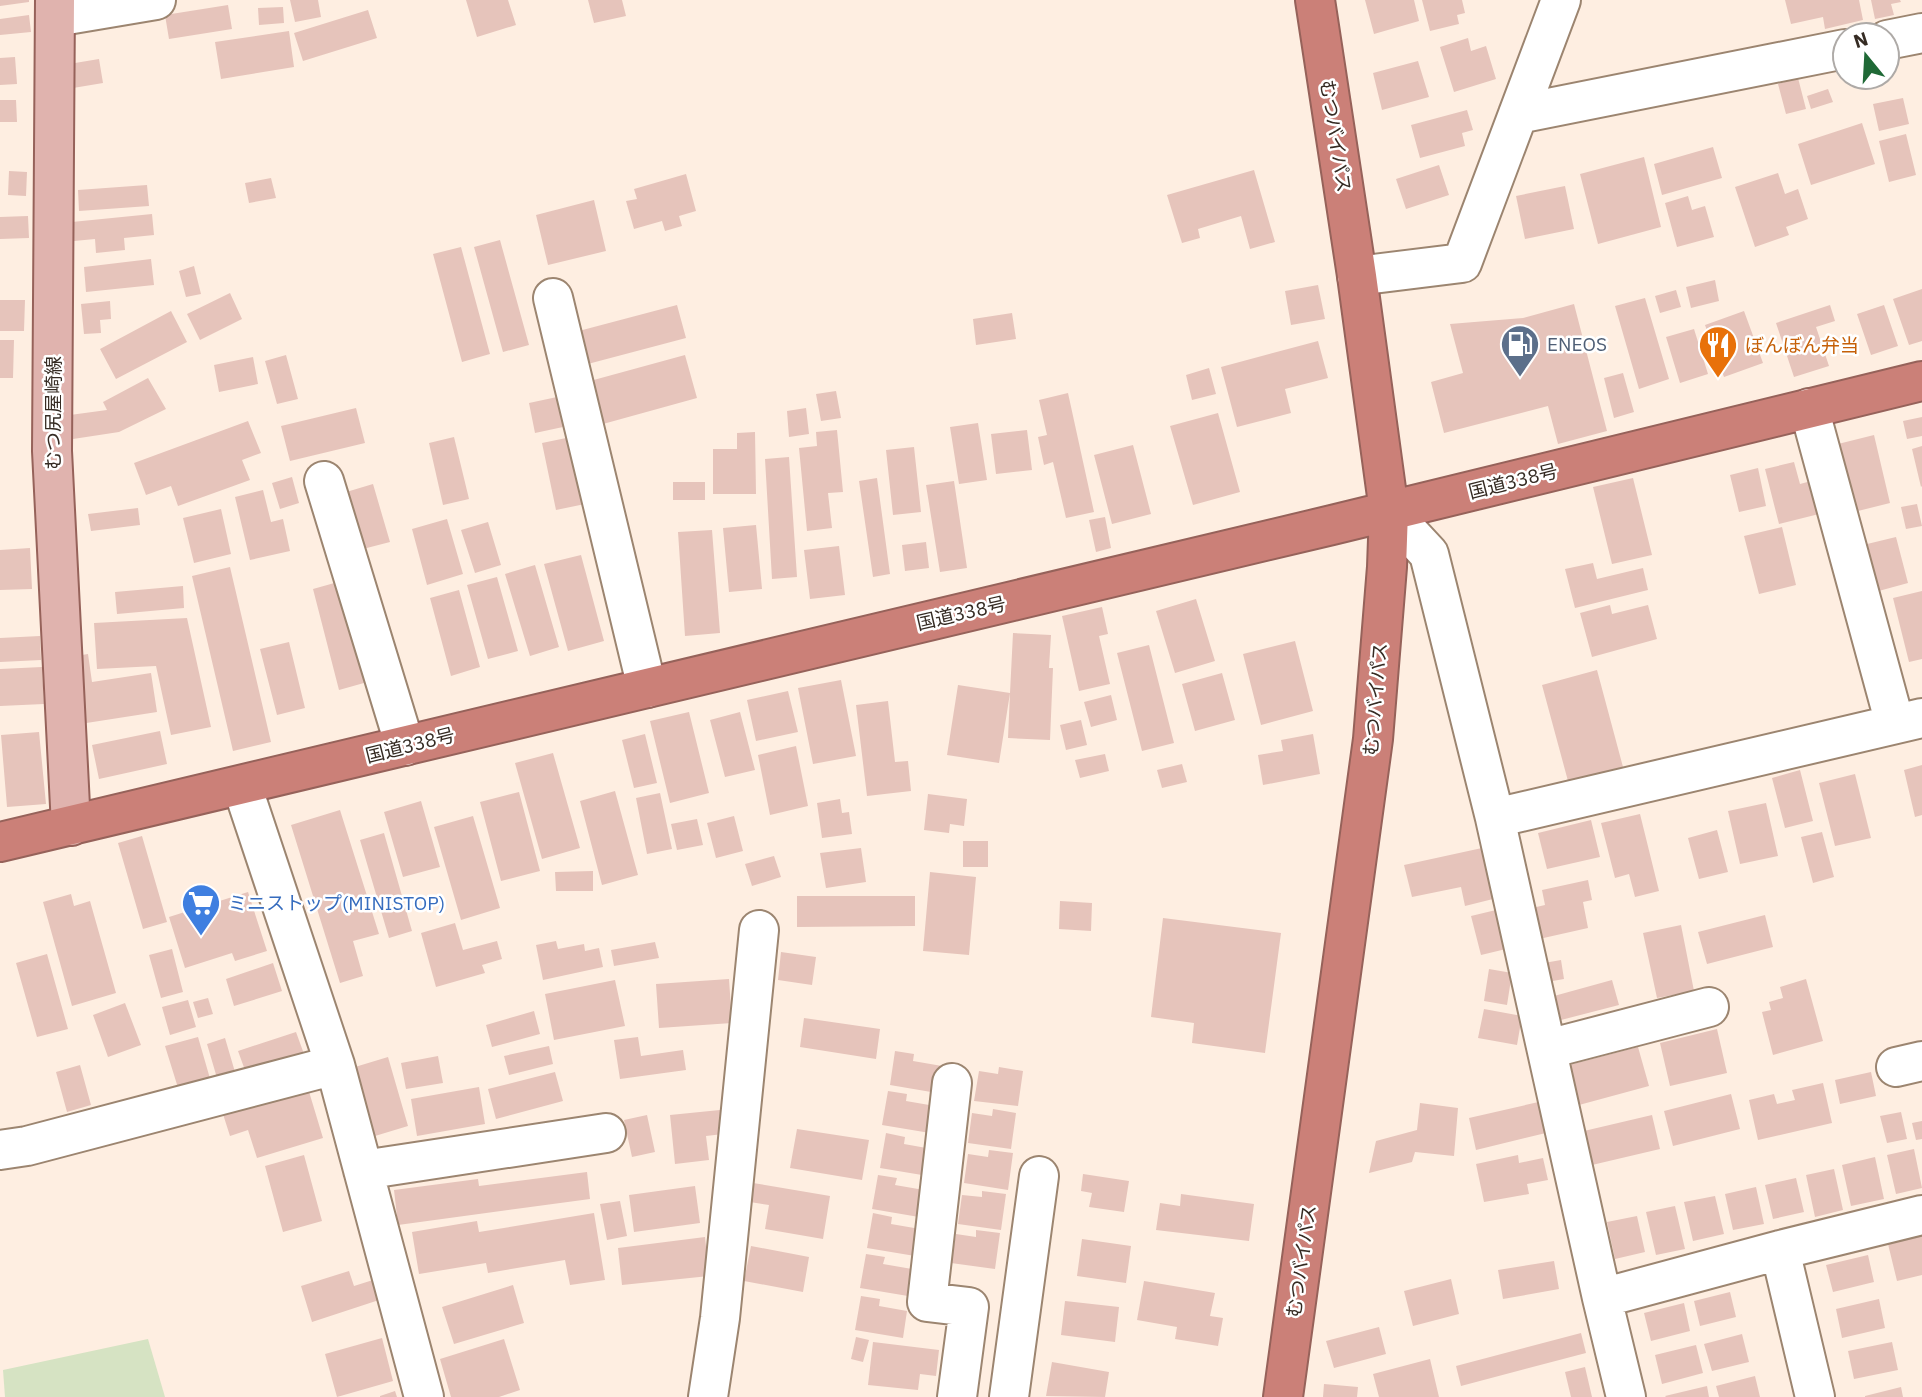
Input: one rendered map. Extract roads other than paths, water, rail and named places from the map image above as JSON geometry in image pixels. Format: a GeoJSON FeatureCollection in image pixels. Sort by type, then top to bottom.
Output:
{"type":"FeatureCollection","features":[{"type":"Feature","properties":{"kind":"highway","name":"むつバイパス"},"geometry":{"type":"LineString","coordinates":[[1283,1397],[1373,739],[1389,511],[1315,0]]}},
{"type":"Feature","properties":{"kind":"highway","name":"国道338号"},"geometry":{"type":"LineString","coordinates":[[0,842],[1922,381]]}},
{"type":"Feature","properties":{"kind":"main road","name":"むつ尻屋崎線"},"geometry":{"type":"LineString","coordinates":[[55,8],[52,451],[71,826]]}},
{"type":"Feature","properties":{"kind":"street"},"geometry":{"type":"LineString","coordinates":[[55,8],[156,0]]}},
{"type":"Feature","properties":{"kind":"street"},"geometry":{"type":"LineString","coordinates":[[1357,276],[1462,263],[1561,0]]}},
{"type":"Feature","properties":{"kind":"street"},"geometry":{"type":"LineString","coordinates":[[1901,37],[1922,33]]}},
{"type":"Feature","properties":{"kind":"street"},"geometry":{"type":"LineString","coordinates":[[1518,114],[1831,51]]}},
{"type":"Feature","properties":{"kind":"street"},"geometry":{"type":"LineString","coordinates":[[553,298],[647,688]]}},
{"type":"Feature","properties":{"kind":"street"},"geometry":{"type":"LineString","coordinates":[[1494,818],[1909,721],[1809,408]]}},
{"type":"Feature","properties":{"kind":"street"},"geometry":{"type":"LineString","coordinates":[[324,481],[405,747]]}},
{"type":"Feature","properties":{"kind":"street"},"geometry":{"type":"LineString","coordinates":[[1389,511],[1429,554],[1548,1049],[1626,1397]]}},
{"type":"Feature","properties":{"kind":"street"},"geometry":{"type":"LineString","coordinates":[[242,786],[335,1065],[424,1397]]}},
{"type":"Feature","properties":{"kind":"street"},"geometry":{"type":"LineString","coordinates":[[708,1397],[720,1318],[759,930]]}},
{"type":"Feature","properties":{"kind":"street"},"geometry":{"type":"LineString","coordinates":[[1548,1049],[1709,1007]]}},
{"type":"Feature","properties":{"kind":"street"},"geometry":{"type":"LineString","coordinates":[[0,1150],[27,1146],[335,1065]]}},
{"type":"Feature","properties":{"kind":"street"},"geometry":{"type":"LineString","coordinates":[[953,1083],[927,1302],[969,1307],[957,1397]]}},
{"type":"Feature","properties":{"kind":"street"},"geometry":{"type":"LineString","coordinates":[[363,1170],[606,1133]]}},
{"type":"Feature","properties":{"kind":"street"},"geometry":{"type":"LineString","coordinates":[[1009,1397],[1039,1176]]}},
{"type":"Feature","properties":{"kind":"street"},"geometry":{"type":"LineString","coordinates":[[1602,1298],[1922,1215]]}},
{"type":"Feature","properties":{"kind":"street"},"geometry":{"type":"LineString","coordinates":[[1780,1250],[1815,1397]]}},
{"type":"Feature","properties":{"kind":"place","name":"ENEOS"},"geometry":{"type":"Point","coordinates":[1520,378]}},
{"type":"Feature","properties":{"kind":"place","name":"ぼんぼん弁当"},"geometry":{"type":"Point","coordinates":[1718,379]}},
{"type":"Feature","properties":{"kind":"place","name":"ミニストップ(MINISTOP)"},"geometry":{"type":"Point","coordinates":[201,937]}}]}
